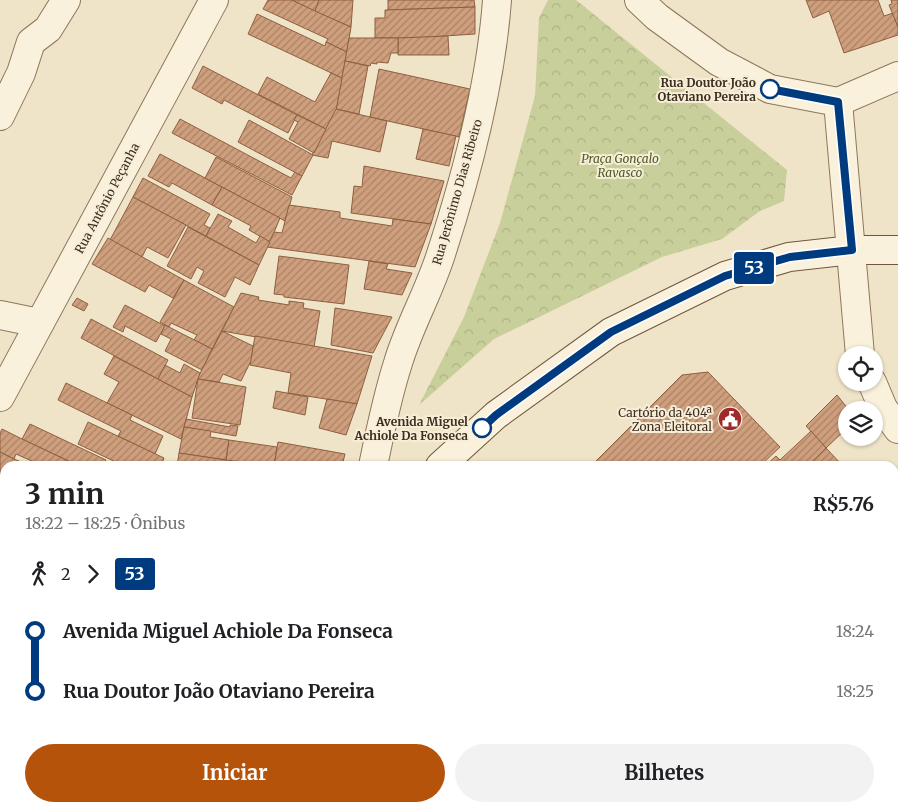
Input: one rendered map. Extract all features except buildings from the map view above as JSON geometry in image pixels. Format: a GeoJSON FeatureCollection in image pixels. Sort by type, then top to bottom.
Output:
{"type":"FeatureCollection","features":[{"type":"Feature","properties":{"kind":"street"},"geometry":{"type":"LineString","coordinates":[[0,116],[21,73],[31,42],[48,29],[66,0]]}},
{"type":"Feature","properties":{"kind":"street","name":"Rua Antônio Peçanha"},"geometry":{"type":"LineString","coordinates":[[0,397],[214,0]]}},
{"type":"Feature","properties":{"kind":"street","name":"Rua Jerônimo Dias Ribeiro"},"geometry":{"type":"LineString","coordinates":[[374,461],[380,429],[398,362],[441,256],[476,132],[495,30],[497,0]]}},
{"type":"Feature","properties":{"kind":"street"},"geometry":{"type":"LineString","coordinates":[[638,0],[657,17],[718,62],[770,89],[838,102],[898,76]]}},
{"type":"Feature","properties":{"kind":"street"},"geometry":{"type":"LineString","coordinates":[[838,102],[859,346]]}},
{"type":"Feature","properties":{"kind":"street"},"geometry":{"type":"LineString","coordinates":[[445,461],[496,415],[611,332],[725,276],[790,257],[852,250],[898,250]]}},
{"type":"Feature","properties":{"kind":"street"},"geometry":{"type":"LineString","coordinates":[[0,315],[40,323]]}},
{"type":"Feature","properties":{"kind":"street"},"geometry":{"type":"LineString","coordinates":[[876,391],[883,408],[898,429]]}},
{"type":"Feature","properties":{"kind":"green space","name":"Praça Gonçalo Ravasco"},"geometry":{"type":"Polygon","coordinates":[[[548,0],[576,0],[787,170],[784,201],[760,211],[722,239],[662,257],[494,339],[419,405],[464,317],[500,223],[535,96],[539,18],[548,0]]]}},
{"type":"Feature","properties":{"kind":"bus line","name":"53"},"geometry":{"type":"LineString","coordinates":[[482,428],[496,415],[611,332],[725,276],[790,257],[852,250],[838,102],[770,89]]}},
{"type":"Feature","properties":{"kind":"place","name":"Rua Doutor João Otaviano Pereira"},"geometry":{"type":"Point","coordinates":[770,89]}},
{"type":"Feature","properties":{"kind":"place","name":"Cartório da 404ª Zona Eleitoral"},"geometry":{"type":"Point","coordinates":[730,419]}},
{"type":"Feature","properties":{"kind":"place","name":"Avenida Miguel Achiole Da Fonseca"},"geometry":{"type":"Point","coordinates":[482,428]}}]}
